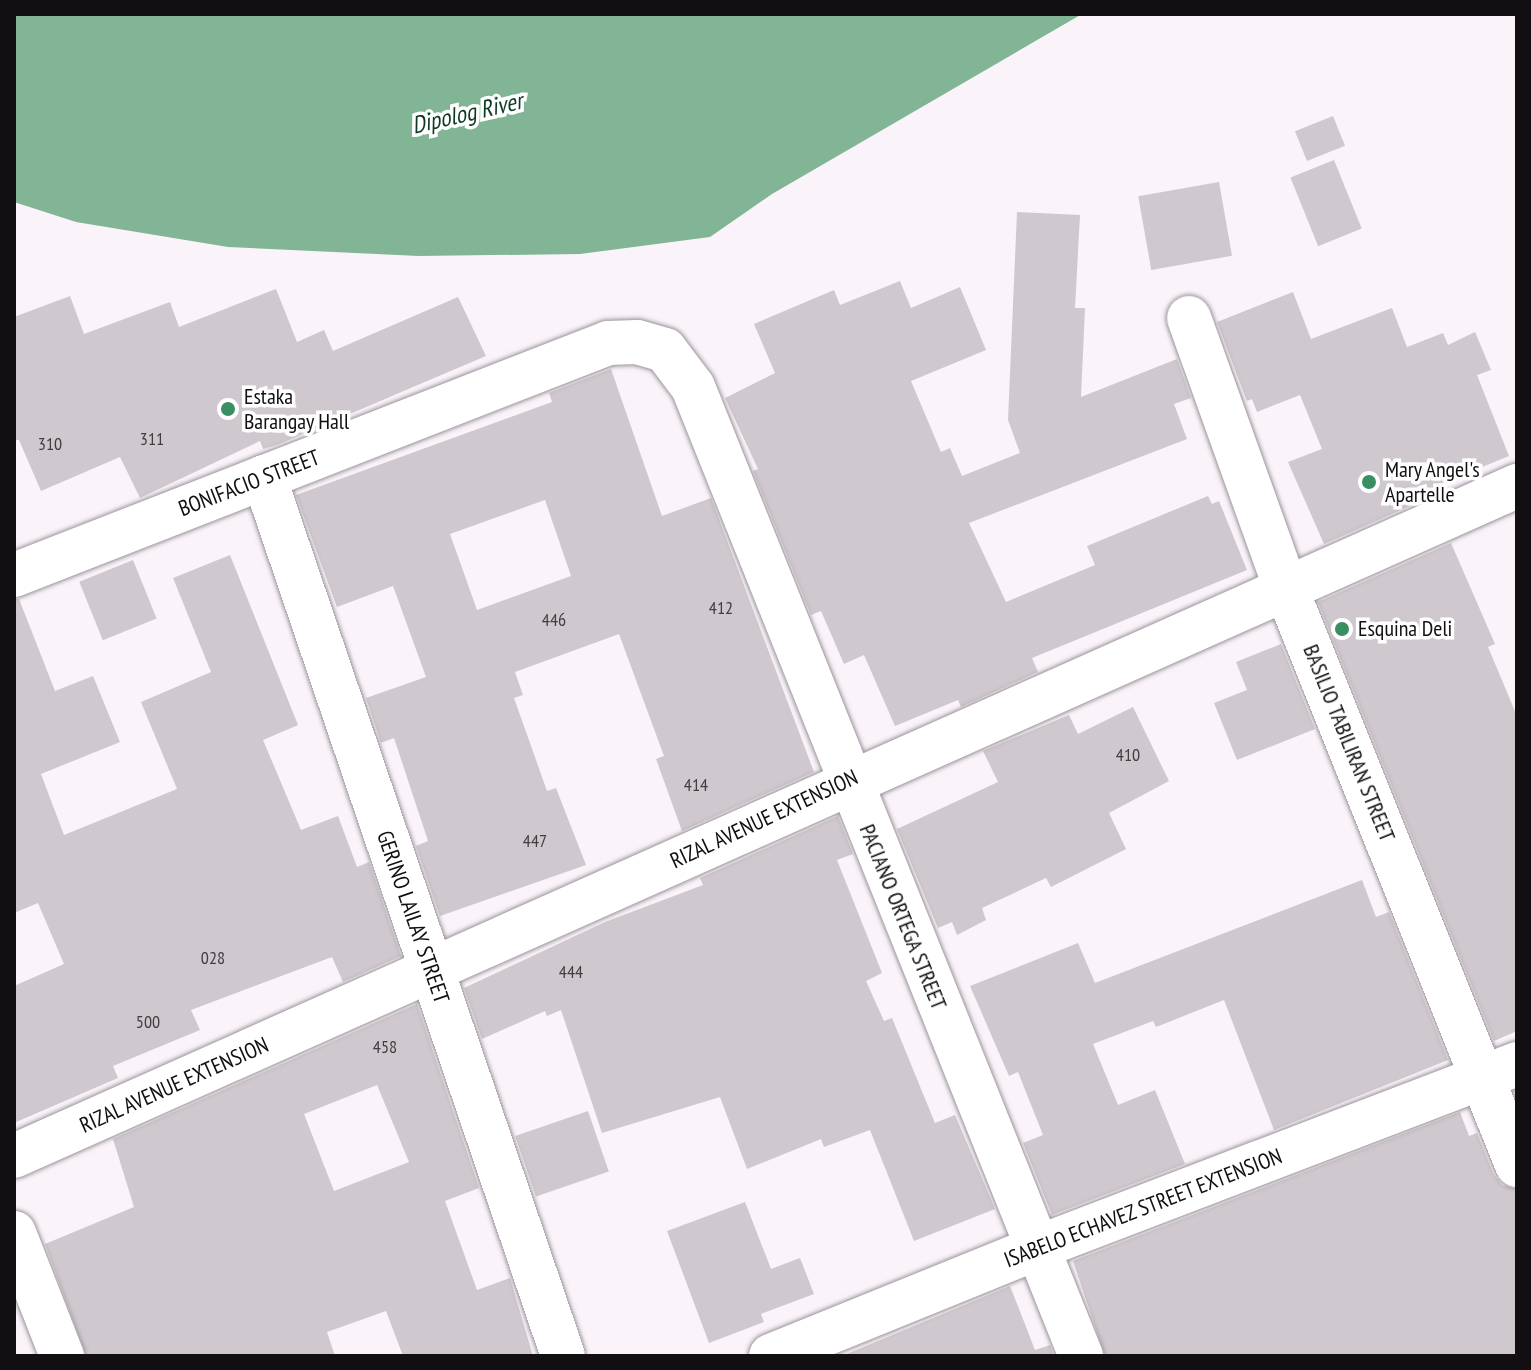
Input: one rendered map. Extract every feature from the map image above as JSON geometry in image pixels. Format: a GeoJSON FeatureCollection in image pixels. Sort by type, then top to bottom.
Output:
{"type":"FeatureCollection","features":[{"type":"Feature","properties":{"kind":"street","name":"BASILIO TABILIRAN STREET"},"geometry":{"type":"LineString","coordinates":[[1189,318],[1285,586],[1500,1070],[1517,1165]]}},
{"type":"Feature","properties":{"kind":"street","name":"BONIFACIO STREET"},"geometry":{"type":"LineString","coordinates":[[14,575],[608,343],[637,342],[665,350]]}},
{"type":"Feature","properties":{"kind":"street","name":"PACIANO ORTEGA STREET"},"geometry":{"type":"LineString","coordinates":[[665,350],[693,387],[847,781],[1081,1356]]}},
{"type":"Feature","properties":{"kind":"street","name":"GERINO LAILAY STREET"},"geometry":{"type":"LineString","coordinates":[[264,477],[563,1356]]}},
{"type":"Feature","properties":{"kind":"street","name":"RIZAL AVENUE EXTENSION"},"geometry":{"type":"LineString","coordinates":[[14,1156],[431,972],[847,781],[1517,486]]}},
{"type":"Feature","properties":{"kind":"street","name":"ISABELO ECHAVEZ STREET EXTENSION"},"geometry":{"type":"LineString","coordinates":[[771,1356],[1039,1247],[1500,1070]]}},
{"type":"Feature","properties":{"kind":"street"},"geometry":{"type":"LineString","coordinates":[[14,1233],[62,1356]]}},
{"type":"Feature","properties":{"kind":"water","name":"Dipolog River"},"geometry":{"type":"Polygon","coordinates":[[[14,14],[1082,14],[772,194],[710,237],[580,254],[419,256],[228,247],[76,222],[14,202],[14,14]]]}},
{"type":"Feature","properties":{"kind":"building"},"geometry":{"type":"Polygon","coordinates":[[[1333,116],[1345,146],[1307,161],[1295,131],[1333,116]]]}},
{"type":"Feature","properties":{"kind":"building"},"geometry":{"type":"Polygon","coordinates":[[[1334,160],[1362,229],[1318,246],[1290,178],[1334,160]]]}},
{"type":"Feature","properties":{"kind":"building"},"geometry":{"type":"Polygon","coordinates":[[[1219,182],[1232,256],[1151,270],[1138,196],[1219,182]]]}},
{"type":"Feature","properties":{"kind":"building"},"geometry":{"type":"Polygon","coordinates":[[[1017,212],[1080,215],[1075,308],[1085,308],[1081,397],[1177,359],[1191,398],[1174,404],[1187,439],[969,523],[1006,602],[1095,565],[1087,546],[1208,496],[1212,504],[1219,501],[1247,570],[1032,658],[1038,672],[961,707],[958,700],[895,726],[864,655],[844,664],[821,611],[811,615],[753,471],[758,469],[725,398],[775,373],[754,324],[834,290],[840,305],[900,281],[911,308],[960,287],[986,350],[911,381],[941,452],[950,448],[962,476],[1020,453],[1008,420],[1017,212]]]}},
{"type":"Feature","properties":{"kind":"building"},"geometry":{"type":"Polygon","coordinates":[[[276,289],[297,342],[324,330],[333,351],[458,297],[486,356],[277,445],[263,449],[260,441],[140,498],[120,457],[41,491],[19,440],[14,440],[14,317],[70,296],[84,334],[170,302],[179,327],[276,289]]]}},
{"type":"Feature","properties":{"kind":"building"},"geometry":{"type":"Polygon","coordinates":[[[1293,292],[1311,339],[1392,308],[1407,347],[1443,333],[1448,345],[1475,332],[1491,370],[1477,375],[1509,456],[1441,484],[1444,491],[1324,544],[1288,462],[1322,449],[1300,395],[1257,412],[1252,399],[1247,401],[1217,322],[1293,292]]]}},
{"type":"Feature","properties":{"kind":"building"},"geometry":{"type":"Polygon","coordinates":[[[611,369],[662,516],[711,498],[814,772],[682,831],[656,759],[664,756],[619,634],[515,672],[523,695],[514,698],[547,791],[556,788],[586,865],[440,916],[416,846],[428,841],[394,738],[381,743],[366,698],[426,677],[393,586],[337,607],[296,495],[552,402],[549,393],[611,369]],[[545,500],[450,534],[477,610],[571,576],[545,500]]]}},
{"type":"Feature","properties":{"kind":"building"},"geometry":{"type":"Polygon","coordinates":[[[1451,543],[1495,644],[1488,647],[1517,716],[1517,1031],[1494,1041],[1318,602],[1451,543]]]}},
{"type":"Feature","properties":{"kind":"building"},"geometry":{"type":"Polygon","coordinates":[[[230,555],[298,725],[263,740],[301,830],[338,816],[357,867],[369,862],[401,956],[343,982],[332,957],[191,1010],[200,1030],[113,1066],[118,1078],[14,1123],[14,986],[64,964],[38,903],[14,913],[14,599],[19,599],[55,691],[93,676],[120,742],[41,774],[64,835],[177,789],[141,702],[211,672],[173,578],[230,555]]]}},
{"type":"Feature","properties":{"kind":"building"},"geometry":{"type":"Polygon","coordinates":[[[133,560],[157,618],[103,640],[79,582],[133,560]]]}},
{"type":"Feature","properties":{"kind":"building"},"geometry":{"type":"Polygon","coordinates":[[[1281,644],[1315,729],[1237,760],[1214,703],[1247,690],[1236,662],[1281,644]]]}},
{"type":"Feature","properties":{"kind":"building"},"geometry":{"type":"Polygon","coordinates":[[[1133,707],[1169,781],[1109,813],[1126,849],[1051,887],[1046,878],[982,908],[986,920],[957,935],[952,922],[938,928],[897,829],[998,782],[983,751],[1069,715],[1078,734],[1133,707]]]}},
{"type":"Feature","properties":{"kind":"building"},"geometry":{"type":"Polygon","coordinates":[[[838,816],[853,854],[837,860],[882,973],[866,981],[884,1021],[892,1018],[935,1123],[955,1115],[995,1209],[914,1241],[870,1130],[824,1147],[821,1139],[747,1169],[720,1097],[602,1133],[561,1010],[547,1016],[545,1011],[482,1039],[464,988],[605,922],[703,885],[700,878],[838,816]]]}},
{"type":"Feature","properties":{"kind":"building"},"geometry":{"type":"Polygon","coordinates":[[[1362,880],[1376,917],[1389,912],[1448,1060],[1274,1130],[1224,1000],[1156,1027],[1153,1021],[1093,1044],[1118,1105],[1155,1090],[1185,1164],[1052,1215],[1023,1143],[1043,1135],[1018,1072],[1009,1076],[970,986],[1078,943],[1095,983],[1362,880]]]}},
{"type":"Feature","properties":{"kind":"building"},"geometry":{"type":"Polygon","coordinates":[[[417,1004],[479,1188],[445,1201],[477,1290],[510,1278],[533,1356],[403,1356],[386,1311],[327,1332],[335,1356],[86,1356],[45,1244],[134,1207],[113,1139],[417,1004]],[[377,1085],[304,1114],[334,1191],[409,1162],[377,1085]]]}},
{"type":"Feature","properties":{"kind":"building"},"geometry":{"type":"Polygon","coordinates":[[[588,1111],[609,1172],[536,1197],[515,1136],[588,1111]]]}},
{"type":"Feature","properties":{"kind":"building"},"geometry":{"type":"Polygon","coordinates":[[[1460,1112],[1469,1136],[1477,1133],[1494,1175],[1502,1185],[1517,1189],[1517,1356],[1105,1356],[1073,1261],[1460,1112]]]}},
{"type":"Feature","properties":{"kind":"building"},"geometry":{"type":"Polygon","coordinates":[[[745,1202],[771,1269],[800,1258],[814,1294],[761,1314],[764,1322],[709,1343],[667,1231],[745,1202]]]}},
{"type":"Feature","properties":{"kind":"building"},"geometry":{"type":"Polygon","coordinates":[[[1010,1286],[1035,1350],[1050,1345],[1054,1356],[842,1356],[1010,1286]]]}},
{"type":"Feature","properties":{"kind":"place","name":"Estaka Barangay Hall"},"geometry":{"type":"Point","coordinates":[228,409]}},
{"type":"Feature","properties":{"kind":"place","name":"Mary Angel's Apartelle"},"geometry":{"type":"Point","coordinates":[1369,482]}},
{"type":"Feature","properties":{"kind":"place","name":"Esquina Deli"},"geometry":{"type":"Point","coordinates":[1342,629]}}]}
